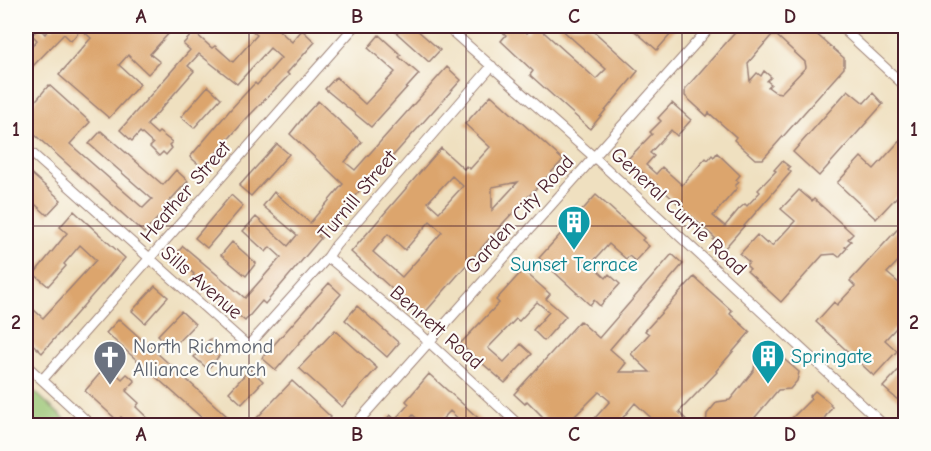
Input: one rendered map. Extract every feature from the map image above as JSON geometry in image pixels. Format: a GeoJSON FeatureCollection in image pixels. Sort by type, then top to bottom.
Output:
{"type":"FeatureCollection","features":[{"type":"Feature","properties":{"kind":"street","name":"Heather Street"},"geometry":{"type":"LineString","coordinates":[[42,380],[355,26]]}},
{"type":"Feature","properties":{"kind":"street","name":"General Currie Road"},"geometry":{"type":"LineString","coordinates":[[446,26],[594,157],[885,426]]}},
{"type":"Feature","properties":{"kind":"street","name":"Garden City Road"},"geometry":{"type":"LineString","coordinates":[[354,426],[711,26]]}},
{"type":"Feature","properties":{"kind":"street"},"geometry":{"type":"LineString","coordinates":[[840,26],[906,87]]}},
{"type":"Feature","properties":{"kind":"street","name":"Turnill Street"},"geometry":{"type":"LineString","coordinates":[[248,346],[328,257],[492,66]]}},
{"type":"Feature","properties":{"kind":"street","name":"Sills Avenue"},"geometry":{"type":"LineString","coordinates":[[26,148],[248,346]]}},
{"type":"Feature","properties":{"kind":"street","name":"Bennett Road"},"geometry":{"type":"LineString","coordinates":[[328,257],[430,342],[520,426]]}},
{"type":"Feature","properties":{"kind":"street"},"geometry":{"type":"LineString","coordinates":[[26,365],[92,426]]}},
{"type":"Feature","properties":{"kind":"green space"},"geometry":{"type":"Polygon","coordinates":[[[26,384],[71,425],[26,425],[26,384]]]}},
{"type":"Feature","properties":{"kind":"building"},"geometry":{"type":"Polygon","coordinates":[[[56,26],[163,26],[170,32],[150,54],[160,62],[148,74],[128,55],[119,65],[140,84],[109,118],[59,75],[91,38],[81,29],[71,41],[64,34],[31,68],[26,63],[26,54],[37,40],[32,35],[39,28],[45,34],[50,27],[52,29],[56,26]]]}},
{"type":"Feature","properties":{"kind":"building"},"geometry":{"type":"Polygon","coordinates":[[[247,26],[274,26],[292,42],[302,30],[315,42],[287,73],[289,75],[203,168],[190,157],[230,110],[281,58],[270,48],[237,84],[199,54],[188,66],[194,71],[147,125],[157,134],[159,132],[172,142],[169,145],[172,148],[166,155],[163,152],[159,156],[150,147],[153,144],[140,132],[132,141],[120,130],[190,50],[183,44],[194,32],[233,62],[257,35],[247,26]]]}},
{"type":"Feature","properties":{"kind":"building"},"geometry":{"type":"Polygon","coordinates":[[[389,26],[419,26],[416,29],[440,50],[429,62],[389,26]]]}},
{"type":"Feature","properties":{"kind":"building"},"geometry":{"type":"Polygon","coordinates":[[[495,26],[519,26],[527,33],[533,26],[537,26],[596,79],[606,69],[558,26],[588,26],[638,71],[590,129],[530,75],[533,71],[501,41],[506,35],[495,26]]]}},
{"type":"Feature","properties":{"kind":"building"},"geometry":{"type":"Polygon","coordinates":[[[629,26],[678,26],[657,50],[629,26]]]}},
{"type":"Feature","properties":{"kind":"building"},"geometry":{"type":"Polygon","coordinates":[[[741,26],[807,26],[844,58],[844,68],[763,159],[755,159],[734,140],[736,137],[709,113],[707,116],[685,96],[685,89],[741,26]],[[771,36],[748,63],[750,81],[757,73],[761,76],[764,71],[771,77],[767,81],[771,84],[768,87],[781,93],[806,67],[805,62],[777,36],[771,36]]]}},
{"type":"Feature","properties":{"kind":"building"},"geometry":{"type":"Polygon","coordinates":[[[379,35],[419,74],[371,127],[325,89],[336,77],[365,104],[395,72],[368,48],[379,35]]]}},
{"type":"Feature","properties":{"kind":"building"},"geometry":{"type":"Polygon","coordinates":[[[447,67],[461,80],[318,236],[321,238],[265,304],[262,301],[245,321],[174,257],[183,246],[245,298],[281,257],[270,247],[266,252],[243,231],[256,217],[288,246],[297,235],[263,206],[274,192],[310,223],[343,184],[290,134],[306,114],[318,101],[362,142],[345,162],[355,170],[447,67]]]}},
{"type":"Feature","properties":{"kind":"building"},"geometry":{"type":"Polygon","coordinates":[[[49,85],[90,122],[70,144],[143,208],[152,199],[89,144],[101,131],[163,185],[176,170],[188,181],[144,233],[26,127],[26,112],[49,85]]]}},
{"type":"Feature","properties":{"kind":"building"},"geometry":{"type":"Polygon","coordinates":[[[208,86],[221,98],[194,128],[181,117],[208,86]]]}},
{"type":"Feature","properties":{"kind":"building"},"geometry":{"type":"Polygon","coordinates":[[[848,90],[864,103],[873,93],[883,104],[819,176],[793,152],[848,90]]]}},
{"type":"Feature","properties":{"kind":"building"},"geometry":{"type":"Polygon","coordinates":[[[491,95],[563,160],[505,221],[422,316],[351,252],[441,148],[464,169],[466,166],[470,169],[490,147],[465,124],[491,95]],[[452,176],[428,202],[439,212],[463,186],[452,176]],[[518,182],[492,187],[492,210],[518,182]],[[430,221],[405,250],[388,234],[373,252],[402,277],[442,232],[430,221]]]}},
{"type":"Feature","properties":{"kind":"building"},"geometry":{"type":"Polygon","coordinates":[[[672,103],[691,120],[677,136],[671,130],[650,153],[654,156],[646,165],[656,174],[662,167],[682,185],[706,158],[708,160],[717,153],[740,175],[736,180],[739,182],[735,186],[737,188],[713,216],[725,226],[739,209],[745,204],[747,206],[760,192],[758,190],[782,161],[790,167],[788,169],[791,172],[724,249],[663,190],[641,171],[638,173],[625,162],[652,134],[650,132],[661,121],[658,118],[672,103]]]}},
{"type":"Feature","properties":{"kind":"building"},"geometry":{"type":"Polygon","coordinates":[[[906,134],[906,187],[876,219],[837,183],[861,157],[874,169],[906,134]]]}},
{"type":"Feature","properties":{"kind":"building"},"geometry":{"type":"Polygon","coordinates":[[[277,144],[289,154],[251,196],[239,186],[277,144]]]}},
{"type":"Feature","properties":{"kind":"building"},"geometry":{"type":"Polygon","coordinates":[[[26,169],[61,200],[47,215],[26,196],[26,169]]]}},
{"type":"Feature","properties":{"kind":"building"},"geometry":{"type":"Polygon","coordinates":[[[799,190],[812,201],[814,199],[853,234],[848,239],[851,241],[845,247],[847,248],[839,257],[835,254],[823,255],[781,302],[747,271],[750,269],[746,265],[749,262],[740,254],[757,235],[772,246],[795,221],[781,209],[799,190]]]}},
{"type":"Feature","properties":{"kind":"building"},"geometry":{"type":"Polygon","coordinates":[[[231,195],[243,206],[207,248],[195,238],[231,195]]]}},
{"type":"Feature","properties":{"kind":"building","name":"Sunset Terrace"},"geometry":{"type":"Polygon","coordinates":[[[596,195],[644,238],[642,240],[649,246],[635,261],[629,256],[626,259],[609,244],[591,264],[606,278],[609,274],[620,284],[600,306],[594,300],[590,305],[539,258],[596,195]]]}},
{"type":"Feature","properties":{"kind":"building"},"geometry":{"type":"Polygon","coordinates":[[[74,211],[125,258],[42,353],[26,338],[30,332],[26,328],[26,303],[43,318],[96,260],[80,245],[64,264],[66,266],[48,286],[34,274],[67,233],[60,227],[74,211]]]}},
{"type":"Feature","properties":{"kind":"building"},"geometry":{"type":"Polygon","coordinates":[[[906,220],[906,253],[887,273],[906,289],[906,317],[885,340],[897,351],[874,376],[816,322],[834,302],[837,305],[855,286],[850,281],[906,220]]]}},
{"type":"Feature","properties":{"kind":"building"},"geometry":{"type":"Polygon","coordinates":[[[232,242],[256,263],[246,276],[221,255],[232,242]]]}},
{"type":"Feature","properties":{"kind":"building"},"geometry":{"type":"Polygon","coordinates":[[[672,254],[683,264],[610,349],[626,363],[619,372],[650,372],[631,354],[649,334],[645,331],[694,277],[732,311],[730,314],[750,332],[717,372],[679,412],[692,426],[669,426],[665,422],[660,426],[635,403],[616,426],[588,426],[610,401],[599,392],[570,421],[575,426],[552,426],[527,401],[525,404],[514,394],[580,321],[599,338],[672,254]]]}},
{"type":"Feature","properties":{"kind":"building"},"geometry":{"type":"Polygon","coordinates":[[[523,270],[550,294],[546,299],[566,316],[544,341],[533,330],[549,312],[537,302],[519,321],[516,319],[488,348],[504,362],[521,344],[532,354],[505,383],[460,344],[499,303],[496,300],[523,270]]]}},
{"type":"Feature","properties":{"kind":"building"},"geometry":{"type":"Polygon","coordinates":[[[329,283],[341,294],[276,370],[262,358],[329,283]]]}},
{"type":"Feature","properties":{"kind":"building"},"geometry":{"type":"Polygon","coordinates":[[[155,286],[168,297],[145,323],[132,311],[155,286]]]}},
{"type":"Feature","properties":{"kind":"building"},"geometry":{"type":"Polygon","coordinates":[[[357,306],[399,343],[387,357],[345,320],[357,306]]]}},
{"type":"Feature","properties":{"kind":"building"},"geometry":{"type":"Polygon","coordinates":[[[181,311],[195,324],[172,348],[158,335],[181,311]]]}},
{"type":"Feature","properties":{"kind":"building"},"geometry":{"type":"Polygon","coordinates":[[[119,319],[238,426],[211,426],[106,333],[119,319]]]}},
{"type":"Feature","properties":{"kind":"building"},"geometry":{"type":"Polygon","coordinates":[[[335,330],[377,368],[342,407],[299,368],[335,330]]]}},
{"type":"Feature","properties":{"kind":"building"},"geometry":{"type":"Polygon","coordinates":[[[210,339],[224,350],[208,369],[194,357],[210,339]]]}},
{"type":"Feature","properties":{"kind":"building","name":"Springate"},"geometry":{"type":"Polygon","coordinates":[[[765,343],[799,372],[797,381],[790,389],[778,390],[752,421],[753,426],[706,426],[707,414],[717,402],[730,400],[754,370],[757,352],[765,343]]]}},
{"type":"Feature","properties":{"kind":"building"},"geometry":{"type":"Polygon","coordinates":[[[906,362],[906,407],[883,387],[906,362]]]}},
{"type":"Feature","properties":{"kind":"building"},"geometry":{"type":"Polygon","coordinates":[[[107,365],[122,379],[127,374],[135,381],[126,391],[139,403],[136,407],[156,426],[132,426],[121,417],[118,421],[85,391],[107,365]]]}},
{"type":"Feature","properties":{"kind":"building"},"geometry":{"type":"Polygon","coordinates":[[[250,369],[263,381],[242,404],[229,392],[250,369]]]}},
{"type":"Feature","properties":{"kind":"building"},"geometry":{"type":"Polygon","coordinates":[[[429,374],[487,426],[466,426],[450,411],[436,426],[425,426],[413,415],[404,426],[381,426],[390,415],[395,419],[399,415],[409,404],[406,401],[429,374]]]}},
{"type":"Feature","properties":{"kind":"building"},"geometry":{"type":"Polygon","coordinates":[[[292,381],[331,417],[324,426],[261,426],[255,420],[292,381]]]}},
{"type":"Feature","properties":{"kind":"building"},"geometry":{"type":"Polygon","coordinates":[[[815,391],[832,407],[819,426],[784,426],[811,399],[809,397],[815,391]]]}},
{"type":"Feature","properties":{"kind":"place","name":"Sunset Terrace"},"geometry":{"type":"Point","coordinates":[574,251]}},
{"type":"Feature","properties":{"kind":"place","name":"Springate"},"geometry":{"type":"Point","coordinates":[768,385]}},
{"type":"Feature","properties":{"kind":"place","name":"North Richmond Alliance Church"},"geometry":{"type":"Point","coordinates":[110,386]}}]}
